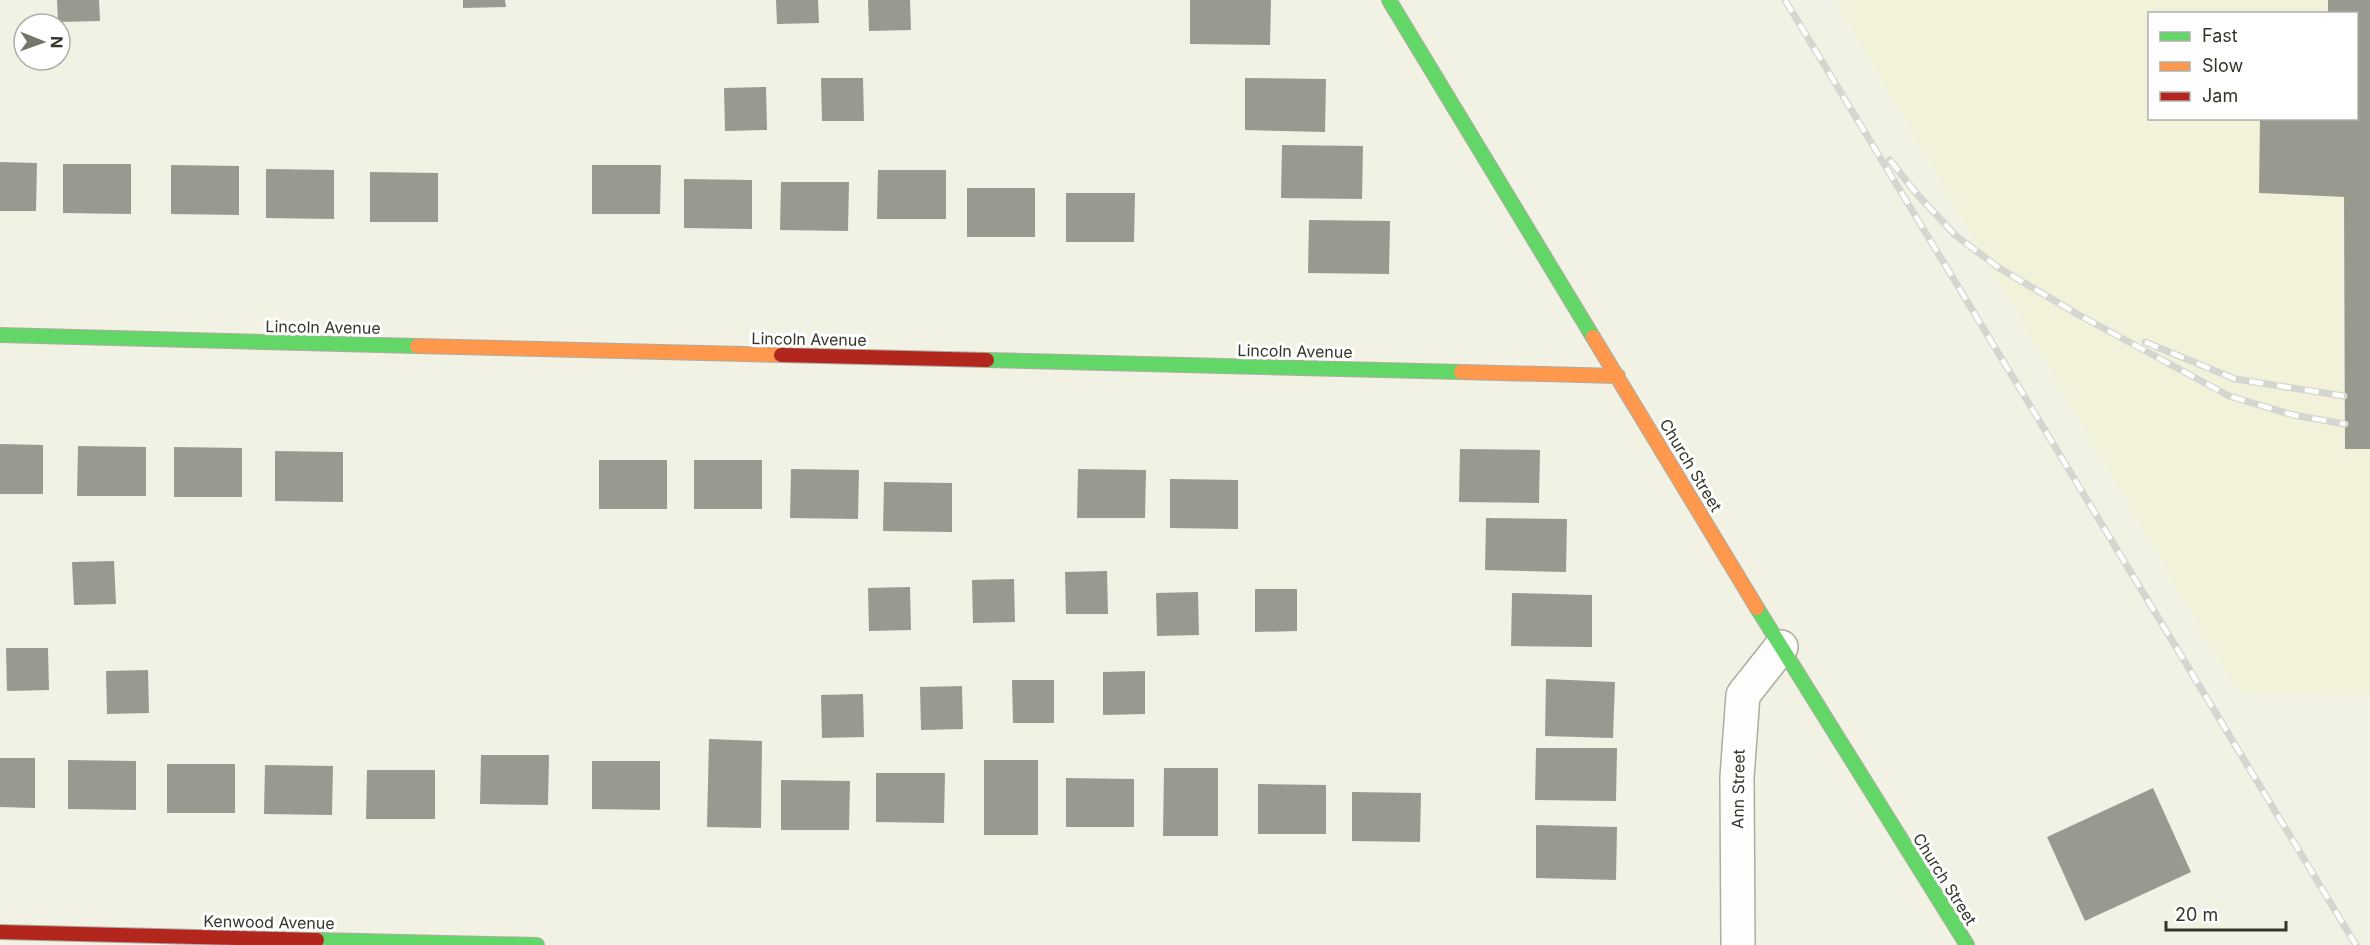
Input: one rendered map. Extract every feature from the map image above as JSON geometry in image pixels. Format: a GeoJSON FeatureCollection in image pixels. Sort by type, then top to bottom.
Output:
{"type":"FeatureCollection","features":[{"type":"Feature","properties":{"kind":"street","name":"Church Street"},"geometry":{"type":"LineString","coordinates":[[1389,0],[1781,647],[1967,945]]}},
{"type":"Feature","properties":{"kind":"street","name":"Lincoln Avenue"},"geometry":{"type":"LineString","coordinates":[[0,335],[1618,376]]}},
{"type":"Feature","properties":{"kind":"street","name":"Ann Street"},"geometry":{"type":"LineString","coordinates":[[1738,945],[1737,777],[1743,695],[1781,647]]}},
{"type":"Feature","properties":{"kind":"street","name":"Kenwood Avenue"},"geometry":{"type":"LineString","coordinates":[[0,932],[537,945]]}},
{"type":"Feature","properties":{"kind":"shaded area"},"geometry":{"type":"Polygon","coordinates":[[[1835,0],[2370,0],[2370,695],[2238,693],[1835,0]]]}},
{"type":"Feature","properties":{"kind":"building"},"geometry":{"type":"Polygon","coordinates":[[[57,0],[99,0],[100,21],[72,22],[72,12],[58,12],[57,0]]]}},
{"type":"Feature","properties":{"kind":"building"},"geometry":{"type":"Polygon","coordinates":[[[463,0],[505,0],[506,7],[463,8],[463,0]]]}},
{"type":"Feature","properties":{"kind":"building"},"geometry":{"type":"Polygon","coordinates":[[[776,0],[818,0],[819,23],[777,24],[776,0]]]}},
{"type":"Feature","properties":{"kind":"building"},"geometry":{"type":"Polygon","coordinates":[[[868,0],[910,0],[911,30],[869,31],[868,0]]]}},
{"type":"Feature","properties":{"kind":"building"},"geometry":{"type":"Polygon","coordinates":[[[1190,0],[1271,0],[1270,45],[1190,44],[1190,0]]]}},
{"type":"Feature","properties":{"kind":"building"},"geometry":{"type":"Polygon","coordinates":[[[2328,0],[2370,0],[2370,449],[2345,449],[2344,197],[2259,193],[2260,120],[2358,120],[2358,12],[2328,12],[2328,0]]]}},
{"type":"Feature","properties":{"kind":"building"},"geometry":{"type":"Polygon","coordinates":[[[821,78],[863,78],[864,121],[822,121],[821,78]]]}},
{"type":"Feature","properties":{"kind":"building"},"geometry":{"type":"Polygon","coordinates":[[[1245,78],[1326,79],[1325,132],[1245,130],[1245,78]]]}},
{"type":"Feature","properties":{"kind":"building"},"geometry":{"type":"Polygon","coordinates":[[[766,87],[767,130],[725,131],[724,88],[766,87]]]}},
{"type":"Feature","properties":{"kind":"building"},"geometry":{"type":"Polygon","coordinates":[[[1282,145],[1363,146],[1362,199],[1281,198],[1282,145]]]}},
{"type":"Feature","properties":{"kind":"building"},"geometry":{"type":"Polygon","coordinates":[[[0,162],[37,163],[36,211],[0,211],[0,162]]]}},
{"type":"Feature","properties":{"kind":"building"},"geometry":{"type":"Polygon","coordinates":[[[63,164],[131,164],[131,214],[63,213],[63,164]]]}},
{"type":"Feature","properties":{"kind":"building"},"geometry":{"type":"Polygon","coordinates":[[[171,165],[239,166],[239,215],[171,214],[171,165]]]}},
{"type":"Feature","properties":{"kind":"building"},"geometry":{"type":"Polygon","coordinates":[[[592,165],[661,165],[660,214],[592,214],[592,165]]]}},
{"type":"Feature","properties":{"kind":"building"},"geometry":{"type":"Polygon","coordinates":[[[266,169],[334,170],[334,219],[266,218],[266,169]]]}},
{"type":"Feature","properties":{"kind":"building"},"geometry":{"type":"Polygon","coordinates":[[[878,170],[946,170],[946,219],[877,219],[878,170]]]}},
{"type":"Feature","properties":{"kind":"building"},"geometry":{"type":"Polygon","coordinates":[[[370,172],[438,173],[438,222],[370,222],[370,172]]]}},
{"type":"Feature","properties":{"kind":"building"},"geometry":{"type":"Polygon","coordinates":[[[684,179],[752,180],[752,229],[684,228],[684,179]]]}},
{"type":"Feature","properties":{"kind":"building"},"geometry":{"type":"Polygon","coordinates":[[[781,182],[849,182],[848,231],[780,230],[781,182]]]}},
{"type":"Feature","properties":{"kind":"building"},"geometry":{"type":"Polygon","coordinates":[[[967,188],[1035,188],[1035,237],[967,237],[967,188]]]}},
{"type":"Feature","properties":{"kind":"building"},"geometry":{"type":"Polygon","coordinates":[[[1066,193],[1135,193],[1134,242],[1066,242],[1066,193]]]}},
{"type":"Feature","properties":{"kind":"building"},"geometry":{"type":"Polygon","coordinates":[[[1309,220],[1390,221],[1389,274],[1308,273],[1309,220]]]}},
{"type":"Feature","properties":{"kind":"building"},"geometry":{"type":"Polygon","coordinates":[[[0,444],[43,445],[43,494],[0,494],[0,444]]]}},
{"type":"Feature","properties":{"kind":"building"},"geometry":{"type":"Polygon","coordinates":[[[78,446],[146,447],[146,496],[77,496],[78,446]]]}},
{"type":"Feature","properties":{"kind":"building"},"geometry":{"type":"Polygon","coordinates":[[[174,447],[242,448],[242,497],[174,497],[174,447]]]}},
{"type":"Feature","properties":{"kind":"building"},"geometry":{"type":"Polygon","coordinates":[[[1460,449],[1540,450],[1539,503],[1459,502],[1460,449]]]}},
{"type":"Feature","properties":{"kind":"building"},"geometry":{"type":"Polygon","coordinates":[[[275,451],[343,452],[343,502],[275,501],[275,451]]]}},
{"type":"Feature","properties":{"kind":"building"},"geometry":{"type":"Polygon","coordinates":[[[599,460],[667,460],[667,509],[599,509],[599,460]]]}},
{"type":"Feature","properties":{"kind":"building"},"geometry":{"type":"Polygon","coordinates":[[[694,460],[762,460],[762,509],[694,509],[694,460]]]}},
{"type":"Feature","properties":{"kind":"building"},"geometry":{"type":"Polygon","coordinates":[[[791,469],[859,470],[858,519],[790,518],[791,469]]]}},
{"type":"Feature","properties":{"kind":"building"},"geometry":{"type":"Polygon","coordinates":[[[1078,469],[1146,470],[1145,518],[1077,518],[1078,469]]]}},
{"type":"Feature","properties":{"kind":"building"},"geometry":{"type":"Polygon","coordinates":[[[1170,479],[1238,480],[1238,529],[1170,528],[1170,479]]]}},
{"type":"Feature","properties":{"kind":"building"},"geometry":{"type":"Polygon","coordinates":[[[884,482],[952,483],[952,532],[883,531],[884,482]]]}},
{"type":"Feature","properties":{"kind":"building"},"geometry":{"type":"Polygon","coordinates":[[[1486,518],[1567,519],[1566,572],[1485,570],[1486,518]]]}},
{"type":"Feature","properties":{"kind":"building"},"geometry":{"type":"Polygon","coordinates":[[[114,561],[116,604],[74,605],[72,562],[114,561]]]}},
{"type":"Feature","properties":{"kind":"building"},"geometry":{"type":"Polygon","coordinates":[[[1107,571],[1108,614],[1066,614],[1065,572],[1107,571]]]}},
{"type":"Feature","properties":{"kind":"building"},"geometry":{"type":"Polygon","coordinates":[[[1014,579],[1015,622],[973,623],[972,580],[1014,579]]]}},
{"type":"Feature","properties":{"kind":"building"},"geometry":{"type":"Polygon","coordinates":[[[910,587],[911,630],[869,631],[868,588],[910,587]]]}},
{"type":"Feature","properties":{"kind":"building"},"geometry":{"type":"Polygon","coordinates":[[[1255,589],[1297,589],[1297,631],[1255,632],[1255,589]]]}},
{"type":"Feature","properties":{"kind":"building"},"geometry":{"type":"Polygon","coordinates":[[[1198,592],[1199,635],[1157,636],[1156,593],[1198,592]]]}},
{"type":"Feature","properties":{"kind":"building"},"geometry":{"type":"Polygon","coordinates":[[[1512,593],[1592,595],[1592,647],[1511,646],[1512,593]]]}},
{"type":"Feature","properties":{"kind":"building"},"geometry":{"type":"Polygon","coordinates":[[[6,648],[48,648],[49,690],[7,691],[6,648]]]}},
{"type":"Feature","properties":{"kind":"building"},"geometry":{"type":"Polygon","coordinates":[[[148,670],[149,713],[107,714],[106,671],[148,670]]]}},
{"type":"Feature","properties":{"kind":"building"},"geometry":{"type":"Polygon","coordinates":[[[1145,671],[1145,714],[1103,715],[1103,672],[1145,671]]]}},
{"type":"Feature","properties":{"kind":"building"},"geometry":{"type":"Polygon","coordinates":[[[1546,679],[1615,682],[1613,738],[1545,736],[1546,679]]]}},
{"type":"Feature","properties":{"kind":"building"},"geometry":{"type":"Polygon","coordinates":[[[1012,680],[1054,680],[1054,723],[1013,723],[1012,680]]]}},
{"type":"Feature","properties":{"kind":"building"},"geometry":{"type":"Polygon","coordinates":[[[962,686],[963,729],[921,730],[920,687],[962,686]]]}},
{"type":"Feature","properties":{"kind":"building"},"geometry":{"type":"Polygon","coordinates":[[[863,694],[864,737],[822,738],[821,695],[863,694]]]}},
{"type":"Feature","properties":{"kind":"building"},"geometry":{"type":"Polygon","coordinates":[[[709,739],[762,741],[761,828],[707,827],[709,739]]]}},
{"type":"Feature","properties":{"kind":"building"},"geometry":{"type":"Polygon","coordinates":[[[1536,748],[1617,748],[1616,801],[1535,800],[1536,748]]]}},
{"type":"Feature","properties":{"kind":"building"},"geometry":{"type":"Polygon","coordinates":[[[481,755],[549,755],[548,805],[480,804],[481,755]]]}},
{"type":"Feature","properties":{"kind":"building"},"geometry":{"type":"Polygon","coordinates":[[[0,758],[35,758],[35,808],[0,807],[0,758]]]}},
{"type":"Feature","properties":{"kind":"building"},"geometry":{"type":"Polygon","coordinates":[[[68,760],[136,761],[136,810],[68,809],[68,760]]]}},
{"type":"Feature","properties":{"kind":"building"},"geometry":{"type":"Polygon","coordinates":[[[984,760],[1038,760],[1038,835],[984,835],[984,760]]]}},
{"type":"Feature","properties":{"kind":"building"},"geometry":{"type":"Polygon","coordinates":[[[592,761],[660,761],[660,810],[592,809],[592,761]]]}},
{"type":"Feature","properties":{"kind":"building"},"geometry":{"type":"Polygon","coordinates":[[[167,764],[235,764],[235,813],[167,813],[167,764]]]}},
{"type":"Feature","properties":{"kind":"building"},"geometry":{"type":"Polygon","coordinates":[[[265,765],[333,766],[332,815],[264,814],[265,765]]]}},
{"type":"Feature","properties":{"kind":"building"},"geometry":{"type":"Polygon","coordinates":[[[1164,768],[1218,768],[1218,836],[1163,836],[1164,768]]]}},
{"type":"Feature","properties":{"kind":"building"},"geometry":{"type":"Polygon","coordinates":[[[367,770],[435,770],[435,819],[366,819],[367,770]]]}},
{"type":"Feature","properties":{"kind":"building"},"geometry":{"type":"Polygon","coordinates":[[[876,773],[945,773],[944,823],[876,822],[876,773]]]}},
{"type":"Feature","properties":{"kind":"building"},"geometry":{"type":"Polygon","coordinates":[[[1066,778],[1134,779],[1134,827],[1066,827],[1066,778]]]}},
{"type":"Feature","properties":{"kind":"building"},"geometry":{"type":"Polygon","coordinates":[[[781,780],[850,781],[849,830],[781,830],[781,780]]]}},
{"type":"Feature","properties":{"kind":"building"},"geometry":{"type":"Polygon","coordinates":[[[1258,784],[1326,785],[1326,834],[1258,834],[1258,784]]]}},
{"type":"Feature","properties":{"kind":"building"},"geometry":{"type":"Polygon","coordinates":[[[2153,788],[2191,872],[2085,921],[2047,837],[2153,788]]]}},
{"type":"Feature","properties":{"kind":"building"},"geometry":{"type":"Polygon","coordinates":[[[1352,792],[1421,793],[1420,842],[1352,841],[1352,792]]]}},
{"type":"Feature","properties":{"kind":"building"},"geometry":{"type":"Polygon","coordinates":[[[1536,825],[1617,827],[1616,880],[1536,878],[1536,825]]]}},
{"type":"Feature","properties":{"kind":"railway"},"geometry":{"type":"LineString","coordinates":[[1785,0],[2356,945]]}},
{"type":"Feature","properties":{"kind":"railway"},"geometry":{"type":"LineString","coordinates":[[1890,160],[1916,193],[1955,235],[1999,268],[2079,315],[2229,396],[2293,415],[2345,424]]}},
{"type":"Feature","properties":{"kind":"railway"},"geometry":{"type":"LineString","coordinates":[[2145,342],[2235,379],[2344,396]]}},
{"type":"Feature","properties":{"kind":"traffic: fast"},"geometry":{"type":"LineString","coordinates":[[1389,0],[1593,337]]}},
{"type":"Feature","properties":{"kind":"traffic: fast"},"geometry":{"type":"LineString","coordinates":[[0,335],[417,346]]}},
{"type":"Feature","properties":{"kind":"traffic: fast"},"geometry":{"type":"LineString","coordinates":[[987,360],[1461,372]]}},
{"type":"Feature","properties":{"kind":"traffic: fast"},"geometry":{"type":"LineString","coordinates":[[1757,608],[1967,945]]}},
{"type":"Feature","properties":{"kind":"traffic: fast"},"geometry":{"type":"LineString","coordinates":[[317,940],[537,945]]}},
{"type":"Feature","properties":{"kind":"traffic: slow"},"geometry":{"type":"LineString","coordinates":[[1593,337],[1757,608]]}},
{"type":"Feature","properties":{"kind":"traffic: slow"},"geometry":{"type":"LineString","coordinates":[[417,346],[781,355]]}},
{"type":"Feature","properties":{"kind":"traffic: slow"},"geometry":{"type":"LineString","coordinates":[[1461,372],[1618,376]]}},
{"type":"Feature","properties":{"kind":"traffic: jam"},"geometry":{"type":"LineString","coordinates":[[781,355],[987,360]]}},
{"type":"Feature","properties":{"kind":"traffic: jam"},"geometry":{"type":"LineString","coordinates":[[0,932],[317,940]]}}]}
